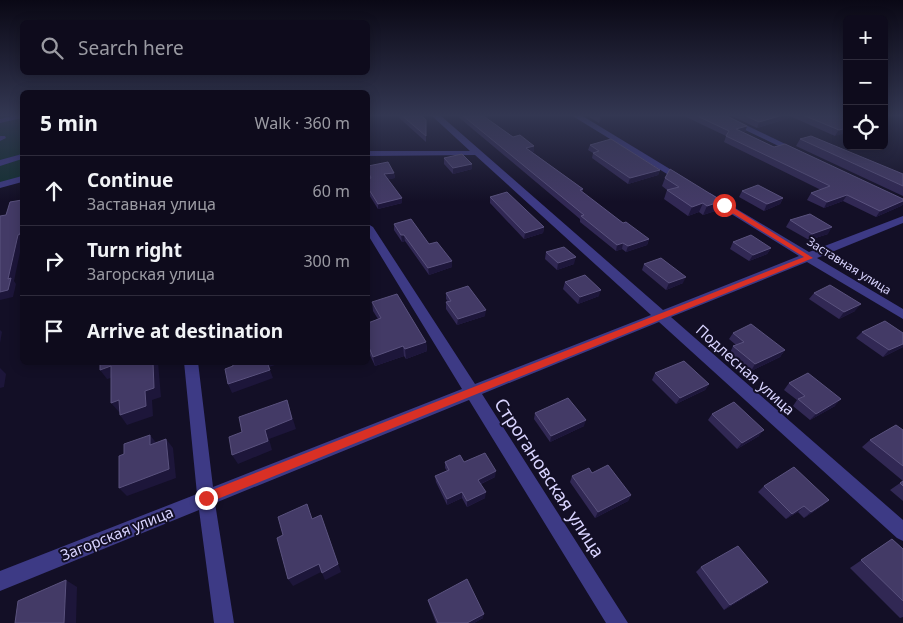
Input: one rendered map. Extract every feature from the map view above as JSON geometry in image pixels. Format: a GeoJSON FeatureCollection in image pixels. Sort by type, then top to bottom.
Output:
{"type":"FeatureCollection","features":[{"type":"Feature","properties":{"kind":"street","name":"Подлесная улица"},"geometry":{"type":"LineString","coordinates":[[466,144],[903,532]]}},
{"type":"Feature","properties":{"kind":"street","name":"Заставная улица"},"geometry":{"type":"LineString","coordinates":[[623,144],[903,314]]}},
{"type":"Feature","properties":{"kind":"street"},"geometry":{"type":"LineString","coordinates":[[780,144],[806,156]]}},
{"type":"Feature","properties":{"kind":"street"},"geometry":{"type":"LineString","coordinates":[[370,154],[475,153]]}},
{"type":"Feature","properties":{"kind":"street"},"geometry":{"type":"LineString","coordinates":[[0,163],[20,158]]}},
{"type":"Feature","properties":{"kind":"street"},"geometry":{"type":"LineString","coordinates":[[0,185],[20,180]]}},
{"type":"Feature","properties":{"kind":"street","name":"Загорская улица"},"geometry":{"type":"LineString","coordinates":[[0,581],[810,258],[903,219]]}},
{"type":"Feature","properties":{"kind":"street","name":"Строгановская улица"},"geometry":{"type":"LineString","coordinates":[[370,230],[618,623]]}},
{"type":"Feature","properties":{"kind":"street"},"geometry":{"type":"LineString","coordinates":[[191,365],[206,498],[224,623]]}},
{"type":"Feature","properties":{"kind":"green space"},"geometry":{"type":"Polygon","coordinates":[[[0,144],[20,144],[20,178],[0,184],[0,144]]]}},
{"type":"Feature","properties":{"kind":"building"},"geometry":{"type":"Polygon","coordinates":[[[497,144],[532,144],[534,146],[526,148],[583,189],[580,190],[623,223],[626,222],[649,239],[628,246],[623,243],[617,245],[581,216],[584,215],[497,144]]]}},
{"type":"Feature","properties":{"kind":"building"},"geometry":{"type":"Polygon","coordinates":[[[619,144],[660,170],[630,178],[593,153],[599,151],[590,145],[619,144]]]}},
{"type":"Feature","properties":{"kind":"building"},"geometry":{"type":"Polygon","coordinates":[[[743,144],[768,144],[774,147],[785,144],[903,199],[903,201],[880,211],[847,195],[827,202],[811,193],[830,186],[743,144]]]}},
{"type":"Feature","properties":{"kind":"building"},"geometry":{"type":"Polygon","coordinates":[[[811,144],[831,144],[903,174],[903,186],[811,144]]]}},
{"type":"Feature","properties":{"kind":"building"},"geometry":{"type":"Polygon","coordinates":[[[462,154],[472,164],[453,168],[444,158],[462,154]]]}},
{"type":"Feature","properties":{"kind":"building"},"geometry":{"type":"Polygon","coordinates":[[[388,162],[394,173],[384,174],[402,198],[378,204],[370,191],[370,166],[388,162]]]}},
{"type":"Feature","properties":{"kind":"building"},"geometry":{"type":"Polygon","coordinates":[[[670,169],[722,201],[707,206],[703,203],[692,207],[667,190],[679,187],[665,178],[670,169]]]}},
{"type":"Feature","properties":{"kind":"building"},"geometry":{"type":"Polygon","coordinates":[[[758,185],[783,198],[767,204],[742,191],[758,185]]]}},
{"type":"Feature","properties":{"kind":"building"},"geometry":{"type":"Polygon","coordinates":[[[507,192],[544,227],[525,233],[490,197],[507,192]]]}},
{"type":"Feature","properties":{"kind":"building"},"geometry":{"type":"Polygon","coordinates":[[[20,200],[20,234],[18,235],[8,279],[11,278],[8,290],[0,292],[0,216],[6,215],[10,202],[20,200]]]}},
{"type":"Feature","properties":{"kind":"building"},"geometry":{"type":"Polygon","coordinates":[[[810,214],[832,227],[812,234],[790,220],[810,214]]]}},
{"type":"Feature","properties":{"kind":"building"},"geometry":{"type":"Polygon","coordinates":[[[411,219],[429,244],[437,242],[452,261],[428,268],[394,224],[411,219]]]}},
{"type":"Feature","properties":{"kind":"building"},"geometry":{"type":"Polygon","coordinates":[[[751,235],[771,248],[753,255],[733,242],[751,235]]]}},
{"type":"Feature","properties":{"kind":"building"},"geometry":{"type":"Polygon","coordinates":[[[564,247],[576,257],[558,263],[546,252],[564,247]]]}},
{"type":"Feature","properties":{"kind":"building"},"geometry":{"type":"Polygon","coordinates":[[[661,258],[686,277],[669,283],[644,264],[661,258]]]}},
{"type":"Feature","properties":{"kind":"building"},"geometry":{"type":"Polygon","coordinates":[[[585,275],[601,290],[580,297],[565,282],[585,275]]]}},
{"type":"Feature","properties":{"kind":"building"},"geometry":{"type":"Polygon","coordinates":[[[830,285],[861,304],[844,312],[814,293],[830,285]]]}},
{"type":"Feature","properties":{"kind":"building"},"geometry":{"type":"Polygon","coordinates":[[[468,286],[486,310],[458,319],[446,302],[451,301],[446,293],[468,286]]]}},
{"type":"Feature","properties":{"kind":"building"},"geometry":{"type":"Polygon","coordinates":[[[397,294],[426,342],[405,349],[403,346],[373,357],[370,350],[370,322],[381,318],[372,302],[397,294]]]}},
{"type":"Feature","properties":{"kind":"building"},"geometry":{"type":"Polygon","coordinates":[[[885,321],[903,333],[903,344],[889,350],[862,332],[885,321]]]}},
{"type":"Feature","properties":{"kind":"building"},"geometry":{"type":"Polygon","coordinates":[[[751,324],[785,350],[755,364],[733,346],[744,342],[733,333],[751,324]]]}},
{"type":"Feature","properties":{"kind":"building"},"geometry":{"type":"Polygon","coordinates":[[[684,361],[709,384],[680,398],[655,373],[684,361]]]}},
{"type":"Feature","properties":{"kind":"building"},"geometry":{"type":"Polygon","coordinates":[[[100,365],[153,365],[154,388],[145,391],[146,406],[120,415],[119,400],[111,403],[111,366],[100,370],[100,365]]]}},
{"type":"Feature","properties":{"kind":"building"},"geometry":{"type":"Polygon","coordinates":[[[268,365],[270,370],[228,384],[225,369],[233,366],[268,365]]]}},
{"type":"Feature","properties":{"kind":"building"},"geometry":{"type":"Polygon","coordinates":[[[808,373],[841,399],[816,414],[798,399],[805,396],[789,383],[808,373]]]}},
{"type":"Feature","properties":{"kind":"building"},"geometry":{"type":"Polygon","coordinates":[[[568,398],[586,420],[551,436],[535,413],[568,398]]]}},
{"type":"Feature","properties":{"kind":"building"},"geometry":{"type":"Polygon","coordinates":[[[287,400],[292,419],[265,430],[268,441],[232,455],[229,437],[242,432],[239,417],[287,400]]]}},
{"type":"Feature","properties":{"kind":"building"},"geometry":{"type":"Polygon","coordinates":[[[734,402],[764,430],[742,443],[712,414],[734,402]]]}},
{"type":"Feature","properties":{"kind":"building"},"geometry":{"type":"Polygon","coordinates":[[[896,425],[903,430],[903,466],[870,440],[896,425]]]}},
{"type":"Feature","properties":{"kind":"building"},"geometry":{"type":"Polygon","coordinates":[[[150,435],[150,445],[166,439],[169,469],[119,488],[119,456],[124,454],[124,444],[150,435]]]}},
{"type":"Feature","properties":{"kind":"building"},"geometry":{"type":"Polygon","coordinates":[[[485,453],[496,471],[478,480],[486,492],[467,501],[462,492],[447,499],[435,476],[449,470],[445,462],[460,455],[464,462],[485,453]]]}},
{"type":"Feature","properties":{"kind":"building"},"geometry":{"type":"Polygon","coordinates":[[[608,465],[631,495],[598,512],[572,476],[589,468],[592,473],[608,465]]]}},
{"type":"Feature","properties":{"kind":"building"},"geometry":{"type":"Polygon","coordinates":[[[794,467],[829,500],[811,512],[804,506],[792,514],[764,486],[794,467]]]}},
{"type":"Feature","properties":{"kind":"building"},"geometry":{"type":"Polygon","coordinates":[[[307,504],[312,519],[321,515],[338,564],[322,573],[319,564],[288,579],[277,538],[283,535],[278,517],[307,504]]]}},
{"type":"Feature","properties":{"kind":"building"},"geometry":{"type":"Polygon","coordinates":[[[892,539],[903,549],[903,601],[861,560],[892,539]]]}},
{"type":"Feature","properties":{"kind":"building"},"geometry":{"type":"Polygon","coordinates":[[[738,546],[768,582],[730,605],[701,567],[738,546]]]}},
{"type":"Feature","properties":{"kind":"building"},"geometry":{"type":"Polygon","coordinates":[[[467,579],[484,614],[467,623],[438,623],[428,600],[467,579]]]}},
{"type":"Feature","properties":{"kind":"building"},"geometry":{"type":"Polygon","coordinates":[[[66,580],[64,623],[15,623],[18,601],[66,580]]]}},
{"type":"Feature","properties":{"kind":"route"},"geometry":{"type":"LineString","coordinates":[[206,498],[810,258],[724,205]]}}]}
